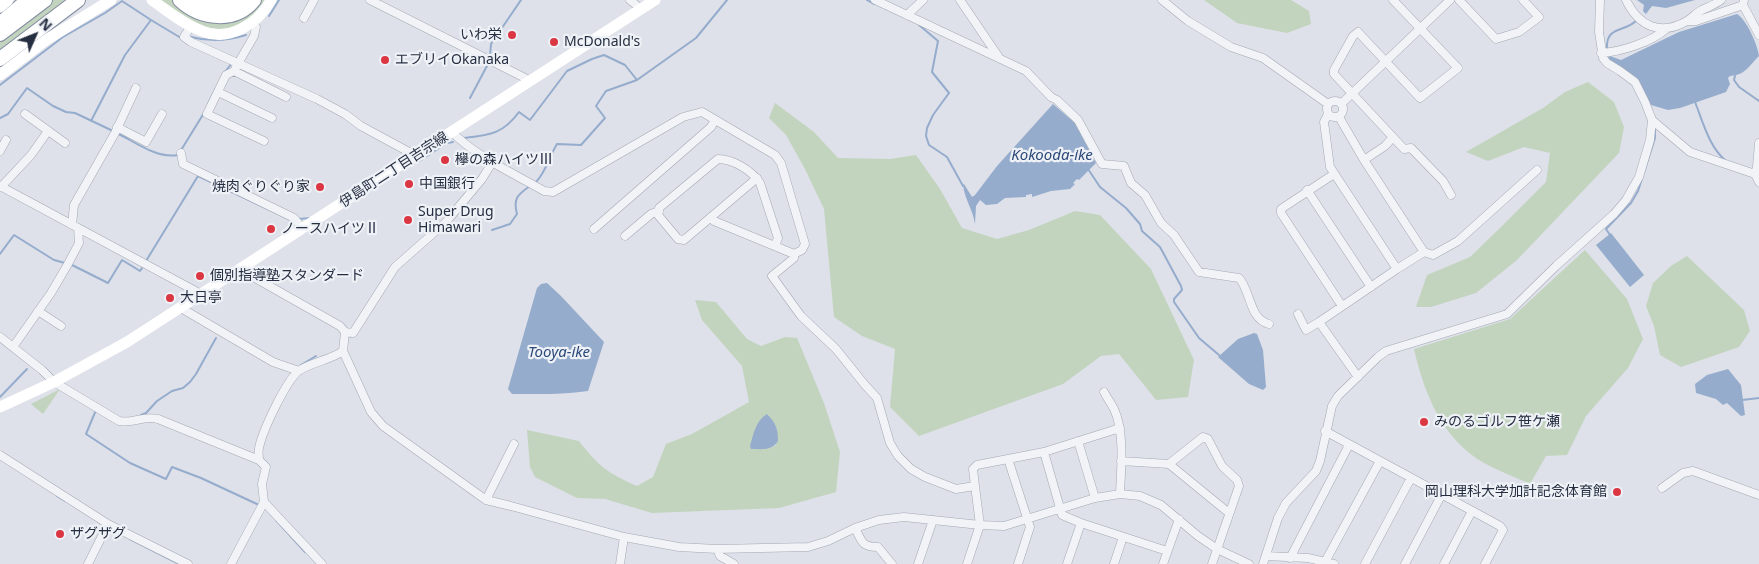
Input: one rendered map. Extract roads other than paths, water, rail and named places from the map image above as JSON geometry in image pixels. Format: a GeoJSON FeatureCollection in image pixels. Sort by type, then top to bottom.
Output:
{"type":"FeatureCollection","features":[{"type":"Feature","properties":{"kind":"highway"},"geometry":{"type":"LineString","coordinates":[[0,23],[28,0]]}},
{"type":"Feature","properties":{"kind":"highway"},"geometry":{"type":"LineString","coordinates":[[0,34],[45,0]]}},
{"type":"Feature","properties":{"kind":"highway"},"geometry":{"type":"LineString","coordinates":[[0,59],[78,0]]}},
{"type":"Feature","properties":{"kind":"highway"},"geometry":{"type":"LineString","coordinates":[[180,0],[197,12],[219,16],[232,15],[242,10],[254,0]]}},
{"type":"Feature","properties":{"kind":"highway"},"geometry":{"type":"LineString","coordinates":[[195,0],[211,6],[222,7],[239,0]]}},
{"type":"Feature","properties":{"kind":"street"},"geometry":{"type":"LineString","coordinates":[[0,7],[8,0]]}},
{"type":"Feature","properties":{"kind":"street"},"geometry":{"type":"LineString","coordinates":[[0,75],[46,40],[111,0]]}},
{"type":"Feature","properties":{"kind":"street"},"geometry":{"type":"LineString","coordinates":[[152,0],[190,26],[204,32],[237,66],[286,97]]}},
{"type":"Feature","properties":{"kind":"street"},"geometry":{"type":"LineString","coordinates":[[190,26],[184,37],[212,41],[252,22],[271,0]]}},
{"type":"Feature","properties":{"kind":"street"},"geometry":{"type":"LineString","coordinates":[[304,18],[314,0]]}},
{"type":"Feature","properties":{"kind":"street"},"geometry":{"type":"LineString","coordinates":[[370,0],[531,81]]}},
{"type":"Feature","properties":{"kind":"street"},"geometry":{"type":"LineString","coordinates":[[630,0],[641,9]]}},
{"type":"Feature","properties":{"kind":"street","name":"伊島町二丁目吉宗線"},"geometry":{"type":"LineString","coordinates":[[0,407],[54,382],[127,342],[240,270],[298,223],[413,158],[655,0]]}},
{"type":"Feature","properties":{"kind":"street"},"geometry":{"type":"LineString","coordinates":[[875,0],[998,57]]}},
{"type":"Feature","properties":{"kind":"street"},"geometry":{"type":"LineString","coordinates":[[907,15],[923,0]]}},
{"type":"Feature","properties":{"kind":"street"},"geometry":{"type":"LineString","coordinates":[[960,0],[998,57],[1002,61],[1026,71],[1051,97],[1057,100],[1078,120],[1102,164],[1124,166],[1131,183],[1145,195],[1160,222],[1174,235],[1199,272],[1239,278],[1245,287],[1253,309],[1264,323],[1269,324]]}},
{"type":"Feature","properties":{"kind":"street"},"geometry":{"type":"LineString","coordinates":[[1162,0],[1188,21],[1231,47],[1263,58],[1328,104]]}},
{"type":"Feature","properties":{"kind":"street"},"geometry":{"type":"LineString","coordinates":[[1393,0],[1458,68],[1420,98],[1358,32],[1353,36],[1334,70],[1334,74],[1404,149],[1411,148],[1443,181],[1451,194]]}},
{"type":"Feature","properties":{"kind":"street"},"geometry":{"type":"LineString","coordinates":[[1341,104],[1450,0]]}},
{"type":"Feature","properties":{"kind":"street"},"geometry":{"type":"LineString","coordinates":[[1459,0],[1496,39],[1519,32],[1539,17],[1523,0]]}},
{"type":"Feature","properties":{"kind":"street"},"geometry":{"type":"LineString","coordinates":[[1334,564],[1308,558],[1264,560],[1278,518],[1286,503],[1316,471],[1320,462],[1325,431],[1332,406],[1338,396],[1386,351],[1507,314],[1556,266],[1614,214],[1626,200],[1639,177],[1650,140],[1652,120],[1646,102],[1635,82],[1620,70],[1607,63],[1603,58],[1605,53],[1599,32],[1600,0]]}},
{"type":"Feature","properties":{"kind":"street"},"geometry":{"type":"LineString","coordinates":[[1626,0],[1631,11],[1647,25],[1666,29]]}},
{"type":"Feature","properties":{"kind":"street"},"geometry":{"type":"LineString","coordinates":[[1605,53],[1616,52],[1659,36],[1666,29],[1686,21],[1721,0]]}},
{"type":"Feature","properties":{"kind":"street"},"geometry":{"type":"LineString","coordinates":[[1686,21],[1696,21],[1743,3],[1759,35]]}},
{"type":"Feature","properties":{"kind":"street"},"geometry":{"type":"LineString","coordinates":[[252,22],[256,27],[254,36],[237,66],[226,75],[207,114],[264,141]]}},
{"type":"Feature","properties":{"kind":"street"},"geometry":{"type":"LineString","coordinates":[[237,66],[331,106],[361,126],[409,152],[413,158]]}},
{"type":"Feature","properties":{"kind":"street"},"geometry":{"type":"LineString","coordinates":[[13,347],[51,293],[79,243],[75,226],[74,206],[116,130],[136,88]]}},
{"type":"Feature","properties":{"kind":"street"},"geometry":{"type":"LineString","coordinates":[[218,92],[272,118]]}},
{"type":"Feature","properties":{"kind":"street"},"geometry":{"type":"LineString","coordinates":[[1339,117],[1332,117],[1326,109],[1328,104],[1334,101],[1341,104]]}},
{"type":"Feature","properties":{"kind":"street"},"geometry":{"type":"LineString","coordinates":[[1339,117],[1343,111],[1341,104]]}},
{"type":"Feature","properties":{"kind":"street"},"geometry":{"type":"LineString","coordinates":[[452,132],[460,141],[532,184],[544,191],[553,192],[682,117],[702,112],[775,155],[781,163],[805,244],[802,250],[794,254],[794,258],[772,276],[801,316],[836,349],[877,398],[890,443],[898,456],[911,469],[925,477],[956,489],[975,486]]}},
{"type":"Feature","properties":{"kind":"street"},"geometry":{"type":"LineString","coordinates":[[24,114],[65,143]]}},
{"type":"Feature","properties":{"kind":"street"},"geometry":{"type":"LineString","coordinates":[[116,130],[146,142],[162,114]]}},
{"type":"Feature","properties":{"kind":"street"},"geometry":{"type":"LineString","coordinates":[[1328,114],[1324,122],[1330,167],[1397,269]]}},
{"type":"Feature","properties":{"kind":"street"},"geometry":{"type":"LineString","coordinates":[[1339,117],[1364,160],[1424,252],[1433,255],[1458,241],[1537,170]]}},
{"type":"Feature","properties":{"kind":"street"},"geometry":{"type":"LineString","coordinates":[[594,229],[711,127],[714,120]]}},
{"type":"Feature","properties":{"kind":"street"},"geometry":{"type":"LineString","coordinates":[[1652,120],[1690,152],[1754,174],[1759,182]]}},
{"type":"Feature","properties":{"kind":"street"},"geometry":{"type":"LineString","coordinates":[[48,131],[31,155],[1,186],[201,294]]}},
{"type":"Feature","properties":{"kind":"street"},"geometry":{"type":"LineString","coordinates":[[1364,160],[1385,146],[1393,137]]}},
{"type":"Feature","properties":{"kind":"street"},"geometry":{"type":"LineString","coordinates":[[0,150],[6,140]]}},
{"type":"Feature","properties":{"kind":"street"},"geometry":{"type":"LineString","coordinates":[[1754,174],[1757,167],[1759,143]]}},
{"type":"Feature","properties":{"kind":"street"},"geometry":{"type":"LineString","coordinates":[[181,153],[183,164],[298,223]]}},
{"type":"Feature","properties":{"kind":"street"},"geometry":{"type":"LineString","coordinates":[[757,178],[684,240],[678,239],[658,215],[660,208],[718,159],[727,159],[752,173],[757,178],[760,183],[778,238],[775,246]]}},
{"type":"Feature","properties":{"kind":"street"},"geometry":{"type":"LineString","coordinates":[[344,332],[353,333],[395,266],[446,222],[482,179],[494,161]]}},
{"type":"Feature","properties":{"kind":"street"},"geometry":{"type":"LineString","coordinates":[[1334,174],[1283,206],[1281,213],[1342,306]]}},
{"type":"Feature","properties":{"kind":"street"},"geometry":{"type":"LineString","coordinates":[[1308,190],[1371,287]]}},
{"type":"Feature","properties":{"kind":"street"},"geometry":{"type":"LineString","coordinates":[[625,236],[651,214],[659,211]]}},
{"type":"Feature","properties":{"kind":"street"},"geometry":{"type":"LineString","coordinates":[[711,218],[714,222],[794,254]]}},
{"type":"Feature","properties":{"kind":"street"},"geometry":{"type":"LineString","coordinates":[[1298,314],[1306,330],[1424,252]]}},
{"type":"Feature","properties":{"kind":"street"},"geometry":{"type":"LineString","coordinates":[[240,270],[340,326],[344,332],[343,351],[371,412],[383,426],[486,500],[624,537],[679,547],[717,548],[808,547],[828,541],[855,528],[879,520],[904,516],[1004,526],[1095,498],[1120,494],[1140,496],[1161,504],[1198,536],[1249,564]]}},
{"type":"Feature","properties":{"kind":"street"},"geometry":{"type":"LineString","coordinates":[[181,308],[273,362],[299,371]]}},
{"type":"Feature","properties":{"kind":"street"},"geometry":{"type":"LineString","coordinates":[[38,311],[61,326]]}},
{"type":"Feature","properties":{"kind":"street"},"geometry":{"type":"LineString","coordinates":[[1319,322],[1358,377]]}},
{"type":"Feature","properties":{"kind":"street"},"geometry":{"type":"LineString","coordinates":[[0,337],[42,370],[54,382],[119,420],[129,422],[149,417],[158,419],[259,460],[266,467],[262,484],[264,502],[231,564]]}},
{"type":"Feature","properties":{"kind":"street"},"geometry":{"type":"LineString","coordinates":[[259,460],[259,447],[279,398],[299,371],[343,351]]}},
{"type":"Feature","properties":{"kind":"street"},"geometry":{"type":"LineString","coordinates":[[1104,392],[1114,410],[1120,428],[1120,494]]}},
{"type":"Feature","properties":{"kind":"street"},"geometry":{"type":"LineString","coordinates":[[967,564],[980,525],[972,469],[977,465],[1044,452],[1120,428]]}},
{"type":"Feature","properties":{"kind":"street"},"geometry":{"type":"LineString","coordinates":[[1325,431],[1500,526],[1503,530],[1485,564]]}},
{"type":"Feature","properties":{"kind":"street"},"geometry":{"type":"LineString","coordinates":[[1169,464],[1203,437],[1208,439],[1222,466],[1237,480],[1239,486],[1212,564]]}},
{"type":"Feature","properties":{"kind":"street"},"geometry":{"type":"LineString","coordinates":[[1078,441],[1095,498]]}},
{"type":"Feature","properties":{"kind":"street"},"geometry":{"type":"LineString","coordinates":[[486,500],[514,444]]}},
{"type":"Feature","properties":{"kind":"street"},"geometry":{"type":"LineString","coordinates":[[1290,558],[1349,445]]}},
{"type":"Feature","properties":{"kind":"street"},"geometry":{"type":"LineString","coordinates":[[1044,452],[1062,514],[1081,523],[1167,551]]}},
{"type":"Feature","properties":{"kind":"street"},"geometry":{"type":"LineString","coordinates":[[0,455],[107,526],[188,564]]}},
{"type":"Feature","properties":{"kind":"street"},"geometry":{"type":"LineString","coordinates":[[1008,459],[1030,527],[1018,564]]}},
{"type":"Feature","properties":{"kind":"street"},"geometry":{"type":"LineString","coordinates":[[1121,461],[1169,464],[1229,513]]}},
{"type":"Feature","properties":{"kind":"street"},"geometry":{"type":"LineString","coordinates":[[1325,562],[1380,461]]}},
{"type":"Feature","properties":{"kind":"street"},"geometry":{"type":"LineString","coordinates":[[1662,488],[1683,474],[1693,471],[1759,495]]}},
{"type":"Feature","properties":{"kind":"street"},"geometry":{"type":"LineString","coordinates":[[1365,564],[1410,478]]}},
{"type":"Feature","properties":{"kind":"street"},"geometry":{"type":"LineString","coordinates":[[1405,564],[1442,494]]}},
{"type":"Feature","properties":{"kind":"street"},"geometry":{"type":"LineString","coordinates":[[264,502],[322,564]]}},
{"type":"Feature","properties":{"kind":"street"},"geometry":{"type":"LineString","coordinates":[[1444,564],[1472,511]]}},
{"type":"Feature","properties":{"kind":"street"},"geometry":{"type":"LineString","coordinates":[[1163,564],[1179,519]]}},
{"type":"Feature","properties":{"kind":"street"},"geometry":{"type":"LineString","coordinates":[[918,564],[933,520]]}},
{"type":"Feature","properties":{"kind":"street"},"geometry":{"type":"LineString","coordinates":[[1067,564],[1081,523]]}},
{"type":"Feature","properties":{"kind":"street"},"geometry":{"type":"LineString","coordinates":[[88,564],[107,526]]}},
{"type":"Feature","properties":{"kind":"street"},"geometry":{"type":"LineString","coordinates":[[855,528],[863,544],[868,547],[878,547],[892,564]]}},
{"type":"Feature","properties":{"kind":"street"},"geometry":{"type":"LineString","coordinates":[[620,564],[624,537]]}},
{"type":"Feature","properties":{"kind":"street"},"geometry":{"type":"LineString","coordinates":[[1114,564],[1123,537]]}},
{"type":"Feature","properties":{"kind":"street"},"geometry":{"type":"LineString","coordinates":[[717,548],[720,556],[734,564]]}},
{"type":"Feature","properties":{"kind":"water"},"geometry":{"type":"Polygon","coordinates":[[[1637,0],[1695,0],[1666,8],[1652,6],[1646,14],[1643,11],[1644,5],[1637,0]]]}},
{"type":"Feature","properties":{"kind":"water"},"geometry":{"type":"Polygon","coordinates":[[[1737,14],[1751,33],[1759,56],[1743,72],[1728,78],[1730,84],[1726,92],[1680,108],[1668,110],[1651,105],[1636,79],[1606,59],[1610,56],[1621,60],[1679,32],[1737,14]]]}},
{"type":"Feature","properties":{"kind":"water","name":"Kokooda-ike"},"geometry":{"type":"Polygon","coordinates":[[[1053,104],[1075,123],[1096,163],[1079,180],[1077,179],[1073,183],[1075,184],[1070,189],[1051,191],[1032,197],[1032,194],[1026,195],[1026,197],[1005,198],[997,204],[986,205],[980,200],[976,206],[975,224],[963,185],[972,197],[975,195],[997,166],[1053,104]]]}},
{"type":"Feature","properties":{"kind":"water"},"geometry":{"type":"Polygon","coordinates":[[[1611,233],[1644,275],[1630,287],[1596,245],[1611,233]]]}},
{"type":"Feature","properties":{"kind":"water","name":"Tooya-ike"},"geometry":{"type":"Polygon","coordinates":[[[547,283],[604,342],[588,391],[559,394],[512,394],[508,389],[537,288],[541,284],[547,283]]]}},
{"type":"Feature","properties":{"kind":"water"},"geometry":{"type":"Polygon","coordinates":[[[1254,333],[1257,334],[1263,350],[1266,387],[1263,390],[1249,384],[1218,357],[1238,339],[1254,333]]]}},
{"type":"Feature","properties":{"kind":"water"},"geometry":{"type":"Polygon","coordinates":[[[1728,369],[1741,385],[1745,415],[1741,416],[1727,403],[1723,405],[1716,399],[1696,393],[1695,384],[1707,375],[1728,369]]]}},
{"type":"Feature","properties":{"kind":"water"},"geometry":{"type":"Polygon","coordinates":[[[767,414],[776,426],[778,441],[770,448],[751,449],[750,446],[756,428],[760,420],[767,414]]]}},
{"type":"Feature","properties":{"kind":"waterway"},"geometry":{"type":"LineString","coordinates":[[269,16],[279,0]]}},
{"type":"Feature","properties":{"kind":"waterway"},"geometry":{"type":"LineString","coordinates":[[490,56],[491,44],[521,0]]}},
{"type":"Feature","properties":{"kind":"waterway"},"geometry":{"type":"LineString","coordinates":[[536,182],[557,144],[581,145],[605,118],[596,106],[606,91],[637,80],[696,38],[727,0]]}},
{"type":"Feature","properties":{"kind":"waterway"},"geometry":{"type":"LineString","coordinates":[[867,0],[874,4]]}},
{"type":"Feature","properties":{"kind":"waterway"},"geometry":{"type":"LineString","coordinates":[[0,85],[63,37],[122,1],[151,20]]}},
{"type":"Feature","properties":{"kind":"waterway"},"geometry":{"type":"LineString","coordinates":[[91,121],[125,55],[151,20],[181,38]]}},
{"type":"Feature","properties":{"kind":"waterway"},"geometry":{"type":"LineString","coordinates":[[1607,50],[1607,42],[1612,33],[1627,27],[1637,20]]}},
{"type":"Feature","properties":{"kind":"waterway"},"geometry":{"type":"LineString","coordinates":[[919,25],[938,41],[932,72],[949,93],[933,115],[927,128],[926,136],[929,145],[947,157],[963,186]]}},
{"type":"Feature","properties":{"kind":"waterway"},"geometry":{"type":"LineString","coordinates":[[191,37],[218,40],[246,35]]}},
{"type":"Feature","properties":{"kind":"waterway"},"geometry":{"type":"LineString","coordinates":[[464,138],[495,132],[507,125],[519,112],[530,120],[567,71],[592,59],[604,55],[625,65],[637,80]]}},
{"type":"Feature","properties":{"kind":"waterway"},"geometry":{"type":"LineString","coordinates":[[224,73],[232,63]]}},
{"type":"Feature","properties":{"kind":"waterway"},"geometry":{"type":"LineString","coordinates":[[470,98],[488,64]]}},
{"type":"Feature","properties":{"kind":"waterway"},"geometry":{"type":"LineString","coordinates":[[1735,76],[1734,80],[1739,87],[1759,101]]}},
{"type":"Feature","properties":{"kind":"waterway"},"geometry":{"type":"LineString","coordinates":[[0,118],[8,114],[27,88],[53,106],[66,112],[75,113],[113,131]]}},
{"type":"Feature","properties":{"kind":"waterway"},"geometry":{"type":"LineString","coordinates":[[208,104],[216,88]]}},
{"type":"Feature","properties":{"kind":"waterway"},"geometry":{"type":"LineString","coordinates":[[1695,102],[1715,149],[1726,161]]}},
{"type":"Feature","properties":{"kind":"waterway"},"geometry":{"type":"LineString","coordinates":[[117,133],[162,155],[178,155],[204,113]]}},
{"type":"Feature","properties":{"kind":"waterway"},"geometry":{"type":"LineString","coordinates":[[1610,235],[1606,229],[1631,203],[1638,191],[1655,138],[1655,128]]}},
{"type":"Feature","properties":{"kind":"waterway"},"geometry":{"type":"LineString","coordinates":[[417,161],[447,143],[453,142]]}},
{"type":"Feature","properties":{"kind":"waterway"},"geometry":{"type":"LineString","coordinates":[[1088,169],[1100,187],[1126,208],[1140,224],[1142,231],[1160,247],[1181,286],[1182,290],[1174,299],[1174,302],[1199,338],[1219,355]]}},
{"type":"Feature","properties":{"kind":"waterway"},"geometry":{"type":"LineString","coordinates":[[146,261],[198,176],[291,220]]}},
{"type":"Feature","properties":{"kind":"waterway"},"geometry":{"type":"LineString","coordinates":[[492,230],[510,224],[517,214],[517,198],[530,186]]}},
{"type":"Feature","properties":{"kind":"waterway"},"geometry":{"type":"LineString","coordinates":[[298,219],[311,218]]}},
{"type":"Feature","properties":{"kind":"waterway"},"geometry":{"type":"LineString","coordinates":[[0,254],[14,235],[54,260],[65,263]]}},
{"type":"Feature","properties":{"kind":"waterway"},"geometry":{"type":"LineString","coordinates":[[70,264],[108,283],[122,260],[140,271],[144,265]]}},
{"type":"Feature","properties":{"kind":"waterway"},"geometry":{"type":"LineString","coordinates":[[141,415],[146,413],[157,401],[172,391],[183,388],[190,382],[216,338]]}},
{"type":"Feature","properties":{"kind":"waterway"},"geometry":{"type":"LineString","coordinates":[[301,365],[316,356]]}},
{"type":"Feature","properties":{"kind":"waterway"},"geometry":{"type":"LineString","coordinates":[[0,397],[27,369]]}},
{"type":"Feature","properties":{"kind":"waterway"},"geometry":{"type":"LineString","coordinates":[[1742,400],[1759,398]]}},
{"type":"Feature","properties":{"kind":"waterway"},"geometry":{"type":"LineString","coordinates":[[96,410],[86,434],[130,463],[166,479],[172,467],[201,478],[259,505]]}},
{"type":"Feature","properties":{"kind":"waterway"},"geometry":{"type":"LineString","coordinates":[[57,496],[65,501]]}},
{"type":"Feature","properties":{"kind":"waterway"},"geometry":{"type":"LineString","coordinates":[[276,520],[305,552]]}},
{"type":"Feature","properties":{"kind":"waterway"},"geometry":{"type":"LineString","coordinates":[[130,539],[179,564]]}},
{"type":"Feature","properties":{"kind":"place","name":"いわ栄"},"geometry":{"type":"Point","coordinates":[512,35]}},
{"type":"Feature","properties":{"kind":"place","name":"McDonald's"},"geometry":{"type":"Point","coordinates":[554,42]}},
{"type":"Feature","properties":{"kind":"place","name":"エブリイOkanaka"},"geometry":{"type":"Point","coordinates":[385,60]}},
{"type":"Feature","properties":{"kind":"place","name":"欅の森ハイツⅢ"},"geometry":{"type":"Point","coordinates":[445,160]}},
{"type":"Feature","properties":{"kind":"place","name":"中国銀行"},"geometry":{"type":"Point","coordinates":[409,184]}},
{"type":"Feature","properties":{"kind":"place","name":"焼肉ぐりぐり家"},"geometry":{"type":"Point","coordinates":[320,187]}},
{"type":"Feature","properties":{"kind":"place","name":"Super Drug Himawari"},"geometry":{"type":"Point","coordinates":[408,220]}},
{"type":"Feature","properties":{"kind":"place","name":"ノースハイツⅡ"},"geometry":{"type":"Point","coordinates":[271,229]}},
{"type":"Feature","properties":{"kind":"place","name":"個別指導塾スタンダード"},"geometry":{"type":"Point","coordinates":[200,276]}},
{"type":"Feature","properties":{"kind":"place","name":"大日亭"},"geometry":{"type":"Point","coordinates":[170,298]}},
{"type":"Feature","properties":{"kind":"place","name":"みのるゴルフ笹ケ瀬"},"geometry":{"type":"Point","coordinates":[1424,422]}},
{"type":"Feature","properties":{"kind":"place","name":"岡山理科大学加計記念体育館"},"geometry":{"type":"Point","coordinates":[1617,492]}},
{"type":"Feature","properties":{"kind":"place","name":"ザグザグ"},"geometry":{"type":"Point","coordinates":[60,534]}}]}
